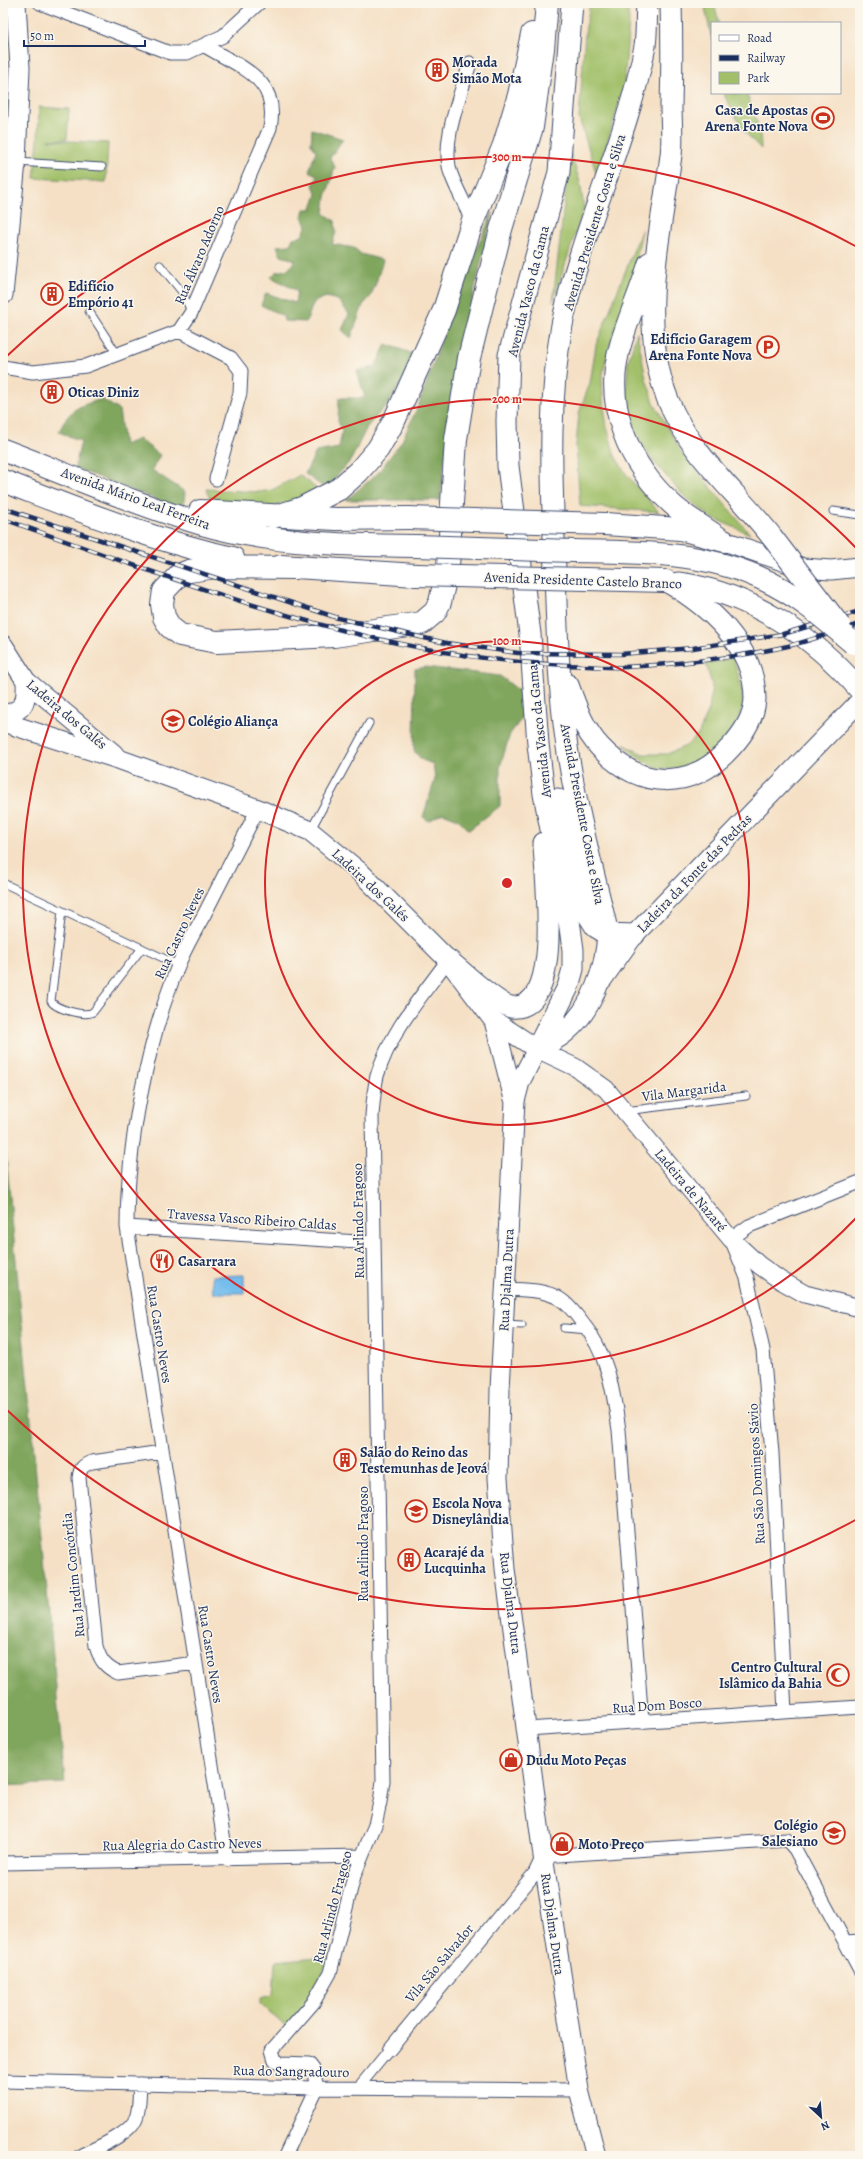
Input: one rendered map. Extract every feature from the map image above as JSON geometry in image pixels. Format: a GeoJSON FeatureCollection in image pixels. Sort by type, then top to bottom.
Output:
{"type":"FeatureCollection","features":[{"type":"Feature","properties":{"kind":"highway"},"geometry":{"type":"LineString","coordinates":[[274,517],[302,508],[339,489],[378,449],[394,421],[444,310],[472,223],[504,145],[519,95],[538,3]]}},
{"type":"Feature","properties":{"kind":"highway"},"geometry":{"type":"LineString","coordinates":[[295,568],[202,567],[179,575],[164,591],[162,604],[164,617],[170,627],[180,635],[217,642],[334,636],[422,623],[435,612],[440,602],[448,567],[456,439],[469,358],[502,223],[532,127],[543,49],[547,3]]}},
{"type":"Feature","properties":{"kind":"highway","name":"Avenida Mário Leal Ferreira"},"geometry":{"type":"LineString","coordinates":[[3,450],[202,524],[272,538],[336,543],[416,546]]}},
{"type":"Feature","properties":{"kind":"highway","name":"Avenida Mário Leal Ferreira"},"geometry":{"type":"LineString","coordinates":[[3,482],[150,536],[194,550],[295,568],[416,574]]}},
{"type":"Feature","properties":{"kind":"highway"},"geometry":{"type":"LineString","coordinates":[[151,506],[274,517],[336,519],[408,518],[606,524],[680,529],[724,540]]}},
{"type":"Feature","properties":{"kind":"highway","name":"Avenida Presidente Castelo Branco"},"geometry":{"type":"LineString","coordinates":[[416,546],[643,553],[684,556],[720,564],[758,577],[784,590],[815,610],[856,647]]}},
{"type":"Feature","properties":{"kind":"highway","name":"Avenida Presidente Castelo Branco"},"geometry":{"type":"LineString","coordinates":[[416,574],[666,581]]}},
{"type":"Feature","properties":{"kind":"main road"},"geometry":{"type":"LineString","coordinates":[[3,295],[16,162],[20,68],[16,3]]}},
{"type":"Feature","properties":{"kind":"main road"},"geometry":{"type":"LineString","coordinates":[[631,106],[636,3]]}},
{"type":"Feature","properties":{"kind":"main road","name":"Avenida Presidente Costa e Silva"},"geometry":{"type":"LineString","coordinates":[[596,988],[604,966],[608,934],[570,761],[564,724],[559,662],[551,455],[552,405],[555,370],[563,323],[576,270],[631,106],[645,46],[647,3]]}},
{"type":"Feature","properties":{"kind":"main road"},"geometry":{"type":"LineString","coordinates":[[671,3],[671,153],[660,224],[654,304],[655,346],[660,376],[669,401],[687,436],[772,537],[856,647]]}},
{"type":"Feature","properties":{"kind":"main road","name":"Avenida Vasco da Gama"},"geometry":{"type":"LineString","coordinates":[[537,1049],[561,1005],[573,969],[569,920],[544,794],[538,744],[530,634],[508,466],[507,421],[510,356],[560,172],[573,6]]}},
{"type":"Feature","properties":{"kind":"main road"},"geometry":{"type":"LineString","coordinates":[[660,224],[647,270],[620,344],[616,369],[615,396],[618,423],[628,447],[641,469],[657,489],[675,507],[724,540],[803,568],[831,570],[860,567]]}},
{"type":"Feature","properties":{"kind":"main road"},"geometry":{"type":"LineString","coordinates":[[559,662],[577,711],[589,733],[616,762],[636,774],[660,780],[682,779],[705,770],[723,756],[739,739],[750,722],[755,700],[753,681],[745,659],[731,634],[712,612],[692,596],[666,581]]}},
{"type":"Feature","properties":{"kind":"main road","name":"Avenida Presidente Castelo Branco"},"geometry":{"type":"LineString","coordinates":[[666,581],[691,584],[719,593],[760,610],[788,625],[814,644],[860,690]]}},
{"type":"Feature","properties":{"kind":"main road","name":"Ladeira dos Galés"},"geometry":{"type":"LineString","coordinates":[[3,645],[26,681],[121,760]]}},
{"type":"Feature","properties":{"kind":"main road"},"geometry":{"type":"LineString","coordinates":[[3,715],[17,711],[24,704],[26,681]]}},
{"type":"Feature","properties":{"kind":"main road","name":"Ladeira da Fonte das Pedras"},"geometry":{"type":"LineString","coordinates":[[537,1049],[561,1035],[575,1023],[596,988],[634,935],[860,701]]}},
{"type":"Feature","properties":{"kind":"main road","name":"Ladeira dos Galés"},"geometry":{"type":"LineString","coordinates":[[3,722],[121,760],[258,809],[310,831],[360,872],[448,960],[494,1021],[537,1049]]}},
{"type":"Feature","properties":{"kind":"main road"},"geometry":{"type":"LineString","coordinates":[[538,744],[572,849],[589,916],[596,927],[608,934],[634,935]]}},
{"type":"Feature","properties":{"kind":"main road"},"geometry":{"type":"LineString","coordinates":[[448,960],[491,995],[511,1007],[520,1006],[529,1001],[537,993],[542,980],[549,949],[544,859],[544,794]]}},
{"type":"Feature","properties":{"kind":"main road"},"geometry":{"type":"LineString","coordinates":[[494,1021],[515,1101]]}},
{"type":"Feature","properties":{"kind":"main road","name":"Rua Djalma Dutra"},"geometry":{"type":"LineString","coordinates":[[537,1049],[520,1082],[515,1101],[498,1478],[505,1569],[543,1856],[579,2090],[596,2156]]}},
{"type":"Feature","properties":{"kind":"street"},"geometry":{"type":"LineString","coordinates":[[40,3],[170,53],[187,54],[223,36],[259,3]]}},
{"type":"Feature","properties":{"kind":"street","name":"Rua Álvaro Adorno"},"geometry":{"type":"LineString","coordinates":[[179,331],[191,314],[270,128],[273,112],[271,99],[259,79],[205,46]]}},
{"type":"Feature","properties":{"kind":"street"},"geometry":{"type":"LineString","coordinates":[[470,63],[449,136],[448,157],[451,173],[472,223]]}},
{"type":"Feature","properties":{"kind":"street"},"geometry":{"type":"LineString","coordinates":[[3,367],[33,372],[48,372],[86,366],[179,331],[231,358],[241,370],[240,393],[216,479]]}},
{"type":"Feature","properties":{"kind":"street","name":"Rua Castro Neves"},"geometry":{"type":"LineString","coordinates":[[228,1860],[127,1227],[127,1201],[132,1156],[144,1081],[157,1026],[178,965],[258,809]]}},
{"type":"Feature","properties":{"kind":"street","name":"Rua Arlindo Fragoso"},"geometry":{"type":"LineString","coordinates":[[317,2088],[313,2069],[309,2064],[281,2063],[275,2060],[272,2050],[313,2002],[330,1973],[349,1895],[361,1856],[375,1825],[383,1781],[372,1116],[377,1076],[390,1043],[402,1022],[448,960]]}},
{"type":"Feature","properties":{"kind":"street","name":"Ladeira de Nazaré"},"geometry":{"type":"LineString","coordinates":[[537,1049],[587,1074],[606,1089],[731,1239],[759,1265],[780,1280],[805,1294],[860,1308]]}},
{"type":"Feature","properties":{"kind":"street"},"geometry":{"type":"LineString","coordinates":[[731,1239],[749,1226],[860,1182]]}},
{"type":"Feature","properties":{"kind":"street","name":"Travessa Vasco Ribeiro Caldas"},"geometry":{"type":"LineString","coordinates":[[127,1227],[374,1243]]}},
{"type":"Feature","properties":{"kind":"street","name":"Rua São Domingos Sávio"},"geometry":{"type":"LineString","coordinates":[[731,1239],[747,1278],[764,1357],[772,1453],[785,1712]]}},
{"type":"Feature","properties":{"kind":"street"},"geometry":{"type":"LineString","coordinates":[[506,1289],[543,1292],[560,1299],[574,1312],[589,1330],[605,1361],[613,1388],[619,1430],[642,1722]]}},
{"type":"Feature","properties":{"kind":"street","name":"Rua Jardim Concórdia"},"geometry":{"type":"LineString","coordinates":[[162,1452],[92,1462],[85,1465],[80,1470],[79,1478],[96,1646],[99,1657],[107,1668],[118,1673],[196,1663]]}},
{"type":"Feature","properties":{"kind":"street","name":"Rua Dom Bosco"},"geometry":{"type":"LineString","coordinates":[[527,1729],[860,1707]]}},
{"type":"Feature","properties":{"kind":"street"},"geometry":{"type":"LineString","coordinates":[[543,1856],[786,1840],[795,1849],[860,1970]]}},
{"type":"Feature","properties":{"kind":"street","name":"Rua Alegria do Castro Neves"},"geometry":{"type":"LineString","coordinates":[[3,1864],[361,1856]]}},
{"type":"Feature","properties":{"kind":"street","name":"Vila São Salvador"},"geometry":{"type":"LineString","coordinates":[[357,2089],[535,1873],[543,1856]]}},
{"type":"Feature","properties":{"kind":"street"},"geometry":{"type":"LineString","coordinates":[[846,1942],[860,1941]]}},
{"type":"Feature","properties":{"kind":"street","name":"Rua do Sangradouro"},"geometry":{"type":"LineString","coordinates":[[3,2081],[357,2089],[579,2090]]}},
{"type":"Feature","properties":{"kind":"street"},"geometry":{"type":"LineString","coordinates":[[80,2156],[110,2141],[129,2128],[136,2120],[140,2084]]}},
{"type":"Feature","properties":{"kind":"street"},"geometry":{"type":"LineString","coordinates":[[285,2156],[317,2088]]}},
{"type":"Feature","properties":{"kind":"lane"},"geometry":{"type":"LineString","coordinates":[[16,162],[102,167]]}},
{"type":"Feature","properties":{"kind":"lane"},"geometry":{"type":"LineString","coordinates":[[160,265],[182,292],[191,314]]}},
{"type":"Feature","properties":{"kind":"lane"},"geometry":{"type":"LineString","coordinates":[[89,311],[117,354]]}},
{"type":"Feature","properties":{"kind":"lane"},"geometry":{"type":"LineString","coordinates":[[833,511],[860,515]]}},
{"type":"Feature","properties":{"kind":"lane"},"geometry":{"type":"LineString","coordinates":[[177,642],[217,642]]}},
{"type":"Feature","properties":{"kind":"lane"},"geometry":{"type":"LineString","coordinates":[[310,831],[369,723]]}},
{"type":"Feature","properties":{"kind":"lane"},"geometry":{"type":"LineString","coordinates":[[3,884],[178,965]]}},
{"type":"Feature","properties":{"kind":"lane"},"geometry":{"type":"LineString","coordinates":[[62,911],[51,1001],[54,1006],[85,1015],[93,1012],[142,948]]}},
{"type":"Feature","properties":{"kind":"lane","name":"Vila Margarida"},"geometry":{"type":"LineString","coordinates":[[625,1111],[746,1096]]}},
{"type":"Feature","properties":{"kind":"lane"},"geometry":{"type":"LineString","coordinates":[[504,1324],[522,1325]]}},
{"type":"Feature","properties":{"kind":"lane"},"geometry":{"type":"LineString","coordinates":[[564,1328],[589,1330]]}},
{"type":"Feature","properties":{"kind":"green space"},"geometry":{"type":"Polygon","coordinates":[[[590,3],[627,3],[629,21],[624,87],[597,176],[579,118],[585,33],[590,3]]]}},
{"type":"Feature","properties":{"kind":"green space"},"geometry":{"type":"Polygon","coordinates":[[[704,3],[714,3],[719,22],[711,22],[711,35],[704,3]]]}},
{"type":"Feature","properties":{"kind":"green space"},"geometry":{"type":"Polygon","coordinates":[[[724,94],[746,94],[758,127],[761,149],[743,130],[724,94]]]}},
{"type":"Feature","properties":{"kind":"green space"},"geometry":{"type":"Polygon","coordinates":[[[39,107],[69,109],[67,139],[48,140],[108,143],[106,182],[34,178],[38,140],[39,107]]]}},
{"type":"Feature","properties":{"kind":"green space"},"geometry":{"type":"Polygon","coordinates":[[[312,129],[343,139],[330,158],[335,167],[326,197],[324,213],[335,221],[336,232],[332,244],[354,248],[361,254],[383,260],[371,296],[363,305],[351,338],[342,330],[349,314],[338,300],[326,297],[314,302],[306,322],[284,321],[283,316],[261,305],[266,293],[295,303],[297,291],[271,277],[276,272],[289,269],[295,260],[281,256],[277,246],[290,245],[293,238],[302,236],[307,225],[302,217],[304,209],[311,209],[317,195],[313,185],[318,176],[309,171],[316,151],[311,144],[312,129]]]}},
{"type":"Feature","properties":{"kind":"green space"},"geometry":{"type":"Polygon","coordinates":[[[570,152],[580,182],[584,208],[553,301],[570,152]]]}},
{"type":"Feature","properties":{"kind":"green space"},"geometry":{"type":"Polygon","coordinates":[[[493,212],[455,372],[440,500],[346,500],[377,474],[402,441],[419,404],[463,279],[493,212]]]}},
{"type":"Feature","properties":{"kind":"green space"},"geometry":{"type":"Polygon","coordinates":[[[642,229],[633,279],[610,344],[602,378],[603,400],[607,427],[615,456],[627,475],[659,512],[580,506],[576,446],[579,413],[590,383],[596,345],[642,229]]]}},
{"type":"Feature","properties":{"kind":"green space"},"geometry":{"type":"Polygon","coordinates":[[[637,332],[646,379],[655,405],[682,453],[750,534],[710,517],[681,493],[653,461],[637,438],[626,395],[628,362],[637,332]]]}},
{"type":"Feature","properties":{"kind":"green space"},"geometry":{"type":"Polygon","coordinates":[[[386,344],[419,356],[389,402],[367,427],[351,460],[326,489],[305,474],[316,452],[339,448],[342,431],[338,421],[339,398],[365,398],[357,371],[375,367],[386,344]]]}},
{"type":"Feature","properties":{"kind":"green space"},"geometry":{"type":"Polygon","coordinates":[[[102,399],[119,410],[124,445],[139,439],[160,455],[152,470],[185,492],[183,510],[75,468],[81,441],[59,432],[71,413],[80,406],[102,399]]]}},
{"type":"Feature","properties":{"kind":"green space"},"geometry":{"type":"Polygon","coordinates":[[[300,475],[316,488],[314,496],[220,520],[206,489],[259,492],[272,490],[300,475]]]}},
{"type":"Feature","properties":{"kind":"green space"},"geometry":{"type":"Polygon","coordinates":[[[733,658],[742,690],[742,709],[731,730],[723,741],[713,750],[690,765],[667,769],[649,764],[623,744],[643,754],[667,754],[686,746],[698,735],[709,710],[712,685],[706,664],[733,658]]]}},
{"type":"Feature","properties":{"kind":"green space"},"geometry":{"type":"Polygon","coordinates":[[[426,667],[500,676],[521,692],[524,706],[522,718],[510,734],[500,767],[500,806],[469,830],[458,819],[443,813],[429,821],[423,817],[435,779],[433,764],[422,760],[414,751],[415,669],[426,667]]]}},
{"type":"Feature","properties":{"kind":"green space"},"geometry":{"type":"Polygon","coordinates":[[[3,1144],[6,1154],[65,1783],[3,1786],[3,1144]]]}},
{"type":"Feature","properties":{"kind":"green space"},"geometry":{"type":"Polygon","coordinates":[[[329,1956],[317,1989],[286,2027],[260,2004],[260,1998],[273,1995],[275,1961],[329,1956]]]}},
{"type":"Feature","properties":{"kind":"water"},"geometry":{"type":"Polygon","coordinates":[[[244,1275],[244,1293],[213,1293],[212,1276],[244,1275]]]}},
{"type":"Feature","properties":{"kind":"railway"},"geometry":{"type":"LineString","coordinates":[[3,508],[338,618],[446,643],[518,653],[621,654],[693,648],[783,634],[860,611]]}},
{"type":"Feature","properties":{"kind":"railway"},"geometry":{"type":"LineString","coordinates":[[3,519],[140,568],[281,613],[352,633],[424,649],[496,660],[611,667],[645,666],[686,662],[748,654],[788,646],[860,624]]}},
{"type":"Feature","properties":{"kind":"place","name":"Morada Simão Mota"},"geometry":{"type":"Point","coordinates":[437,70]}},
{"type":"Feature","properties":{"kind":"place","name":"Casa de Apostas Arena Fonte Nova"},"geometry":{"type":"Point","coordinates":[823,118]}},
{"type":"Feature","properties":{"kind":"place","name":"Edifício Empório 41"},"geometry":{"type":"Point","coordinates":[52,294]}},
{"type":"Feature","properties":{"kind":"place","name":"Edifício Garagem Arena Fonte Nova"},"geometry":{"type":"Point","coordinates":[768,347]}},
{"type":"Feature","properties":{"kind":"place","name":"Oticas Diniz"},"geometry":{"type":"Point","coordinates":[52,392]}},
{"type":"Feature","properties":{"kind":"place","name":"Colégio Aliança"},"geometry":{"type":"Point","coordinates":[173,721]}},
{"type":"Feature","properties":{"kind":"place","name":"Casarrara"},"geometry":{"type":"Point","coordinates":[162,1261]}},
{"type":"Feature","properties":{"kind":"place","name":"Salão do Reino das Testemunhas de Jeová"},"geometry":{"type":"Point","coordinates":[345,1460]}},
{"type":"Feature","properties":{"kind":"place","name":"Escola Nova Disneylândia"},"geometry":{"type":"Point","coordinates":[416,1511]}},
{"type":"Feature","properties":{"kind":"place","name":"Acarajé da Lucquinha"},"geometry":{"type":"Point","coordinates":[409,1560]}},
{"type":"Feature","properties":{"kind":"place","name":"Centro Cultural Islâmico da Bahia"},"geometry":{"type":"Point","coordinates":[838,1675]}},
{"type":"Feature","properties":{"kind":"place","name":"Dudu Moto Peças"},"geometry":{"type":"Point","coordinates":[511,1760]}},
{"type":"Feature","properties":{"kind":"place","name":"Colégio Salesiano"},"geometry":{"type":"Point","coordinates":[834,1833]}},
{"type":"Feature","properties":{"kind":"place","name":"Moto Preço"},"geometry":{"type":"Point","coordinates":[562,1844]}}]}
